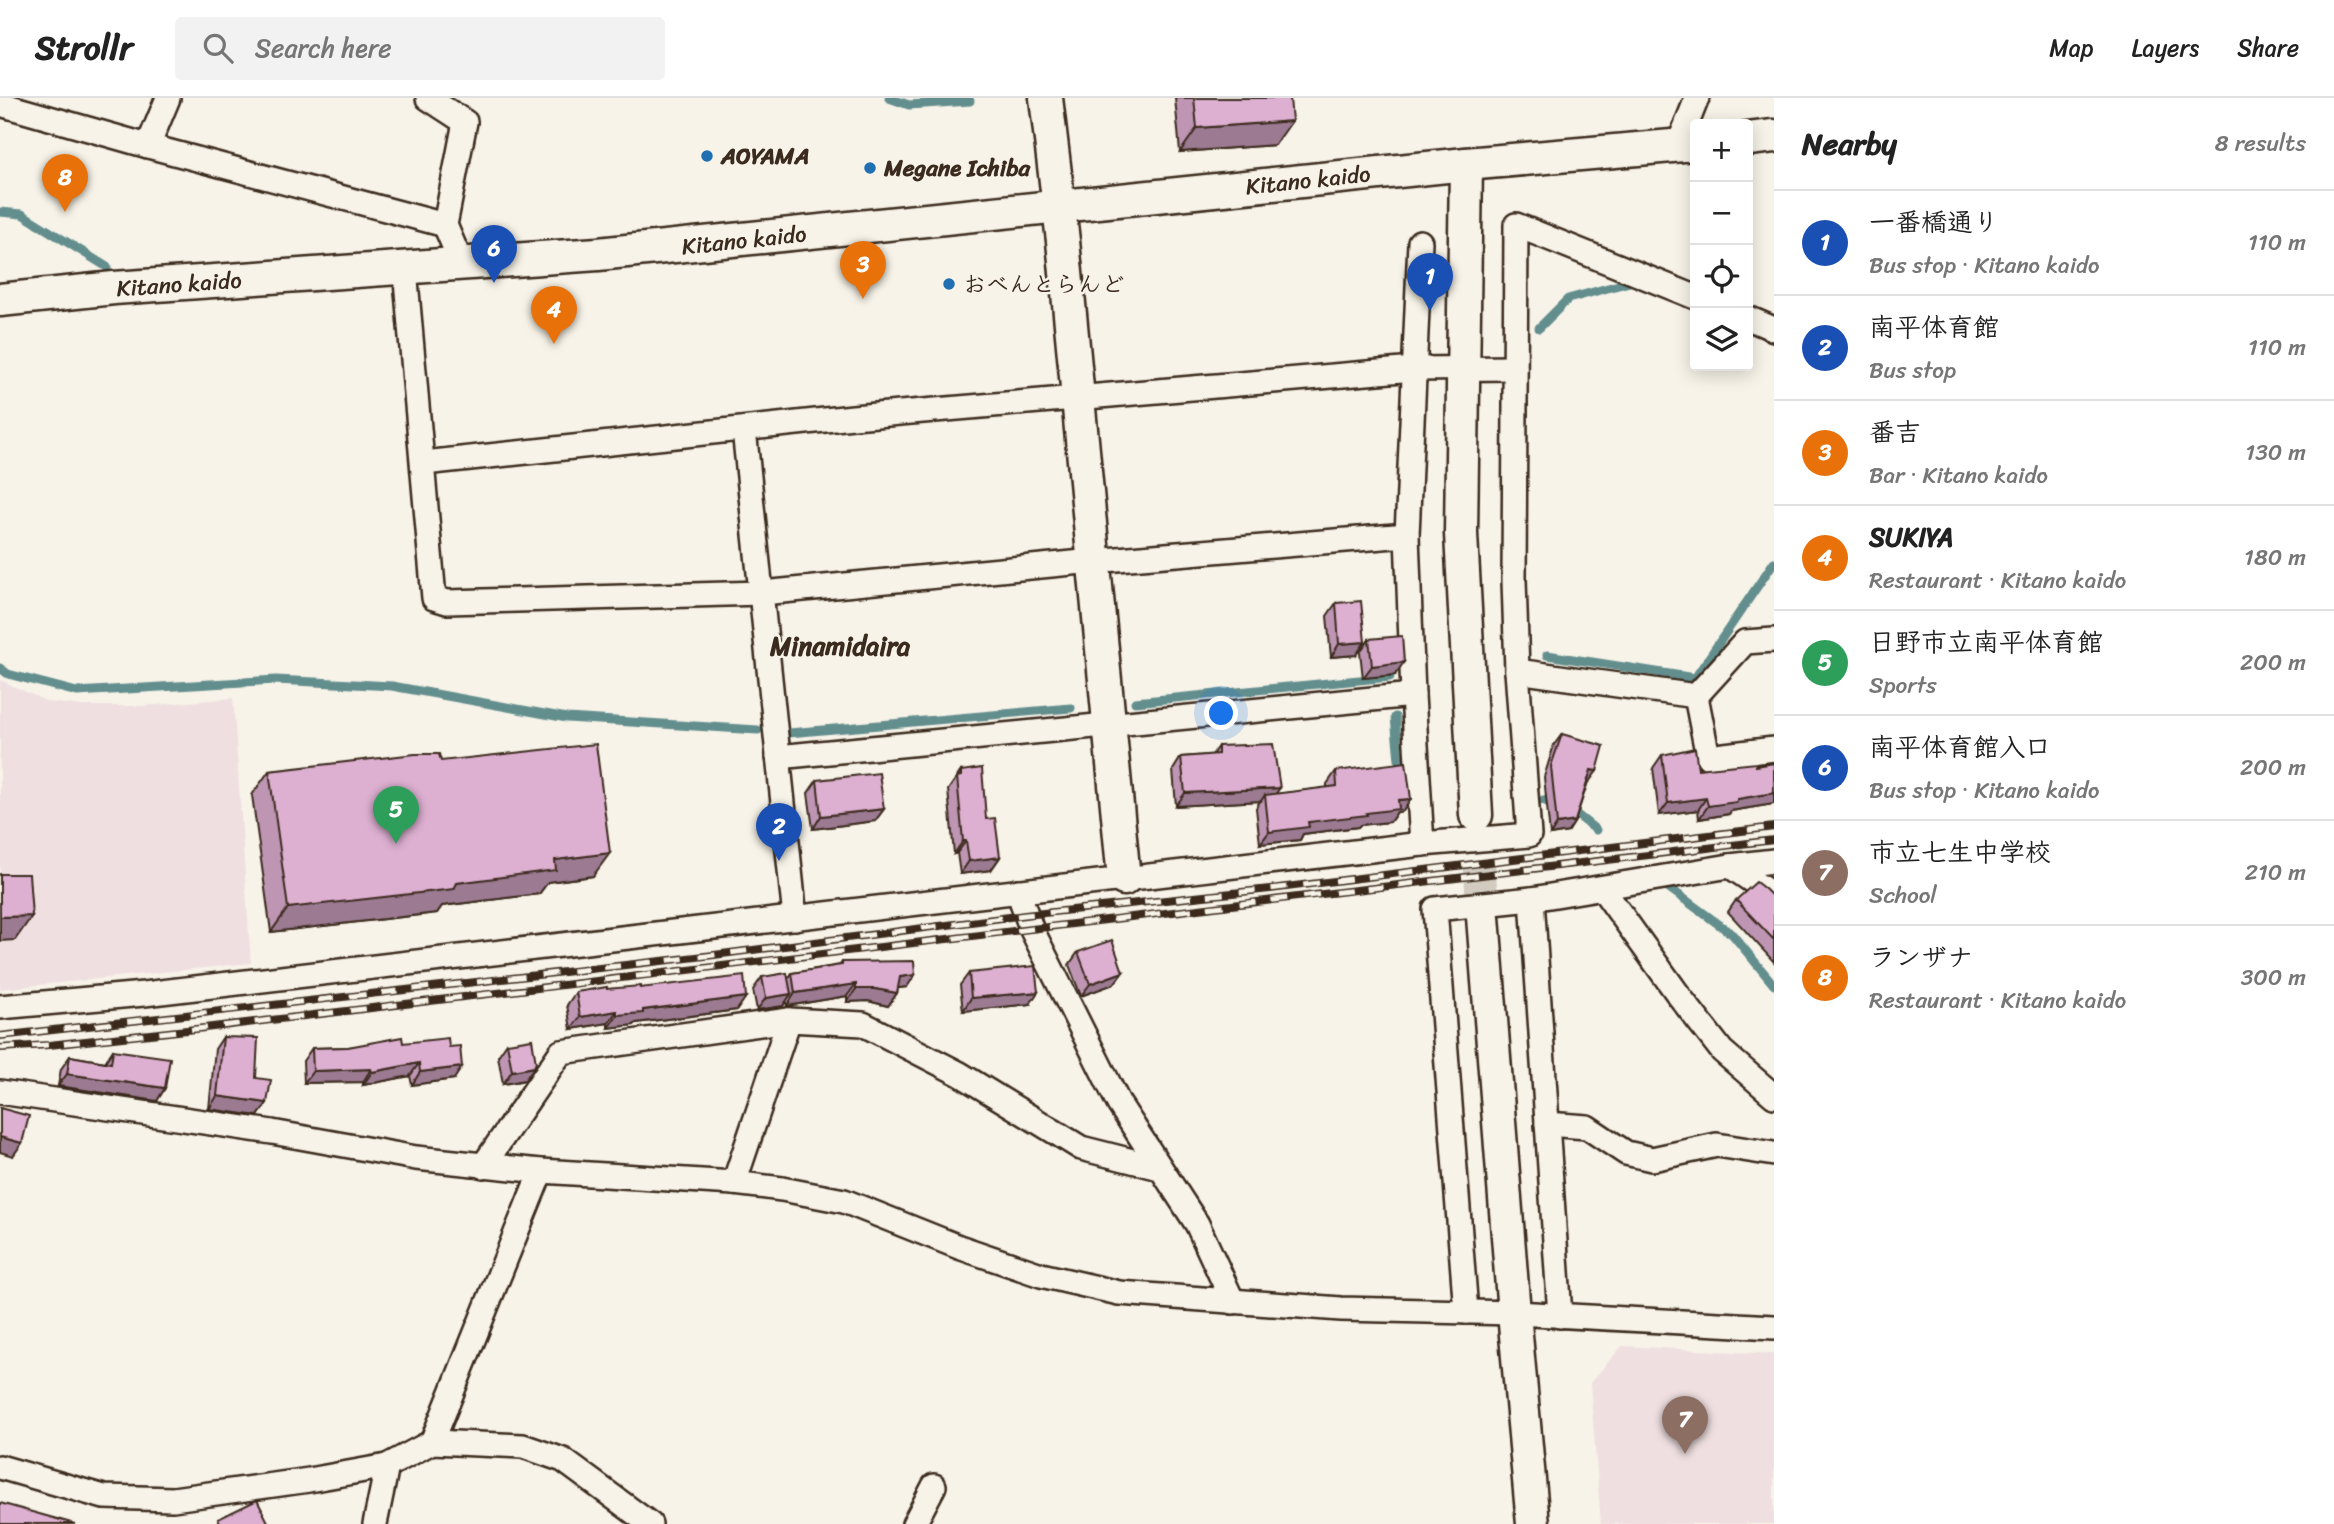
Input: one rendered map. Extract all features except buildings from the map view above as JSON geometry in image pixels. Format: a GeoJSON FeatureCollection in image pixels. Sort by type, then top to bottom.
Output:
{"type":"FeatureCollection","features":[{"type":"Feature","properties":{"kind":"street"},"geometry":{"type":"LineString","coordinates":[[148,146],[168,98]]}},
{"type":"Feature","properties":{"kind":"street"},"geometry":{"type":"LineString","coordinates":[[428,98],[465,122],[445,225],[462,265]]}},
{"type":"Feature","properties":{"kind":"street"},"geometry":{"type":"LineString","coordinates":[[1046,98],[1059,207],[1124,879]]}},
{"type":"Feature","properties":{"kind":"street"},"geometry":{"type":"LineString","coordinates":[[1687,145],[1697,98]]}},
{"type":"Feature","properties":{"kind":"street"},"geometry":{"type":"LineString","coordinates":[[0,104],[445,225]]}},
{"type":"Feature","properties":{"kind":"street"},"geometry":{"type":"LineString","coordinates":[[1753,138],[1774,136]]}},
{"type":"Feature","properties":{"kind":"street","name":"Kitano kaido"},"geometry":{"type":"LineString","coordinates":[[0,300],[114,288],[462,265],[724,242],[1466,164],[1687,145]]}},
{"type":"Feature","properties":{"kind":"street"},"geometry":{"type":"LineString","coordinates":[[1466,164],[1461,534],[1476,814]]}},
{"type":"Feature","properties":{"kind":"street"},"geometry":{"type":"LineString","coordinates":[[0,1007],[144,994],[1422,844],[1529,835],[1517,671],[1514,580],[1516,225],[1690,295]]}},
{"type":"Feature","properties":{"kind":"street"},"geometry":{"type":"LineString","coordinates":[[1420,242],[1407,535],[1422,844]]}},
{"type":"Feature","properties":{"kind":"street"},"geometry":{"type":"LineString","coordinates":[[405,269],[434,598],[447,602],[762,593],[1093,561],[1407,535]]}},
{"type":"Feature","properties":{"kind":"street"},"geometry":{"type":"LineString","coordinates":[[1753,320],[1774,329]]}},
{"type":"Feature","properties":{"kind":"street"},"geometry":{"type":"LineString","coordinates":[[424,463],[744,429],[1078,398],[1414,369],[1515,368]]}},
{"type":"Feature","properties":{"kind":"street"},"geometry":{"type":"LineString","coordinates":[[744,429],[795,918]]}},
{"type":"Feature","properties":{"kind":"street"},"geometry":{"type":"LineString","coordinates":[[1696,696],[1745,642],[1774,640]]}},
{"type":"Feature","properties":{"kind":"street"},"geometry":{"type":"LineString","coordinates":[[1517,671],[1696,696]]}},
{"type":"Feature","properties":{"kind":"street"},"geometry":{"type":"LineString","coordinates":[[778,757],[1413,695]]}},
{"type":"Feature","properties":{"kind":"street"},"geometry":{"type":"LineString","coordinates":[[1696,696],[1708,757],[1774,749]]}},
{"type":"Feature","properties":{"kind":"street"},"geometry":{"type":"LineString","coordinates":[[1466,1312],[1435,909],[1532,899],[1730,866],[1774,862]]}},
{"type":"Feature","properties":{"kind":"street"},"geometry":{"type":"LineString","coordinates":[[1730,866],[1774,896]]}},
{"type":"Feature","properties":{"kind":"street"},"geometry":{"type":"LineString","coordinates":[[1602,888],[1722,1051],[1774,1096]]}},
{"type":"Feature","properties":{"kind":"street"},"geometry":{"type":"LineString","coordinates":[[1018,891],[1031,928],[1119,1104],[1197,1224],[1233,1302]]}},
{"type":"Feature","properties":{"kind":"street"},"geometry":{"type":"LineString","coordinates":[[1532,899],[1560,1316]]}},
{"type":"Feature","properties":{"kind":"street"},"geometry":{"type":"LineString","coordinates":[[1483,917],[1533,1524]]}},
{"type":"Feature","properties":{"kind":"street"},"geometry":{"type":"LineString","coordinates":[[483,1166],[561,1052],[789,1020],[863,1024],[960,1074],[1081,1148],[1160,1168]]}},
{"type":"Feature","properties":{"kind":"street"},"geometry":{"type":"LineString","coordinates":[[734,1183],[789,1020]]}},
{"type":"Feature","properties":{"kind":"street"},"geometry":{"type":"LineString","coordinates":[[0,1092],[272,1132],[416,1158],[541,1171],[734,1183],[844,1200],[959,1247],[1041,1275],[1119,1293],[1342,1309],[1514,1313],[1774,1327]]}},
{"type":"Feature","properties":{"kind":"street"},"geometry":{"type":"LineString","coordinates":[[1547,1124],[1587,1127],[1626,1153],[1652,1159],[1717,1145],[1774,1154]]}},
{"type":"Feature","properties":{"kind":"street"},"geometry":{"type":"LineString","coordinates":[[432,1442],[541,1171]]}},
{"type":"Feature","properties":{"kind":"street"},"geometry":{"type":"LineString","coordinates":[[0,1467],[104,1497],[173,1499],[387,1466],[432,1442],[523,1446],[563,1460],[650,1524]]}},
{"type":"Feature","properties":{"kind":"street"},"geometry":{"type":"LineString","coordinates":[[375,1524],[387,1466]]}},
{"type":"Feature","properties":{"kind":"street"},"geometry":{"type":"LineString","coordinates":[[914,1524],[933,1486]]}},
{"type":"Feature","properties":{"kind":"shaded area"},"geometry":{"type":"Polygon","coordinates":[[[0,680],[48,702],[81,706],[144,706],[233,698],[251,963],[0,989],[0,680]]]}},
{"type":"Feature","properties":{"kind":"shaded area"},"geometry":{"type":"Polygon","coordinates":[[[1622,1346],[1774,1354],[1774,1524],[1601,1524],[1590,1383],[1622,1346]]]}},
{"type":"Feature","properties":{"kind":"waterway"},"geometry":{"type":"LineString","coordinates":[[889,98],[909,105],[970,101]]}},
{"type":"Feature","properties":{"kind":"waterway"},"geometry":{"type":"LineString","coordinates":[[0,212],[22,214],[107,267]]}},
{"type":"Feature","properties":{"kind":"waterway"},"geometry":{"type":"LineString","coordinates":[[1539,328],[1568,299],[1633,281],[1638,283]]}},
{"type":"Feature","properties":{"kind":"waterway"},"geometry":{"type":"LineString","coordinates":[[1547,655],[1695,678],[1774,562]]}},
{"type":"Feature","properties":{"kind":"waterway"},"geometry":{"type":"LineString","coordinates":[[0,668],[8,674],[77,692],[276,680],[392,686],[567,718],[758,730]]}},
{"type":"Feature","properties":{"kind":"waterway"},"geometry":{"type":"LineString","coordinates":[[1135,702],[1390,677]]}},
{"type":"Feature","properties":{"kind":"waterway"},"geometry":{"type":"LineString","coordinates":[[789,733],[1071,708]]}},
{"type":"Feature","properties":{"kind":"waterway"},"geometry":{"type":"LineString","coordinates":[[1395,717],[1399,760]]}},
{"type":"Feature","properties":{"kind":"waterway"},"geometry":{"type":"LineString","coordinates":[[1543,800],[1576,814],[1596,830]]}},
{"type":"Feature","properties":{"kind":"waterway"},"geometry":{"type":"LineString","coordinates":[[1661,882],[1732,934],[1774,985]]}},
{"type":"Feature","properties":{"kind":"tunnel"},"geometry":{"type":"LineString","coordinates":[[1476,815],[1483,917]]}},
{"type":"Feature","properties":{"kind":"railway"},"geometry":{"type":"LineString","coordinates":[[0,1036],[714,955],[1025,915],[1270,889],[1774,827]]}},
{"type":"Feature","properties":{"kind":"railway"},"geometry":{"type":"LineString","coordinates":[[0,1048],[196,1029],[1774,840]]}},
{"type":"Feature","properties":{"kind":"place","name":"AOYAMA"},"geometry":{"type":"Point","coordinates":[707,156]}},
{"type":"Feature","properties":{"kind":"place","name":"Megane Ichiba"},"geometry":{"type":"Point","coordinates":[870,168]}},
{"type":"Feature","properties":{"kind":"place","name":"ランザナ"},"geometry":{"type":"Point","coordinates":[65,212]}},
{"type":"Feature","properties":{"kind":"place","name":"南平体育館入口"},"geometry":{"type":"Point","coordinates":[494,283]}},
{"type":"Feature","properties":{"kind":"place","name":"おべんとらんど"},"geometry":{"type":"Point","coordinates":[949,284]}},
{"type":"Feature","properties":{"kind":"place","name":"番吉"},"geometry":{"type":"Point","coordinates":[863,299]}},
{"type":"Feature","properties":{"kind":"place","name":"一番橋通り"},"geometry":{"type":"Point","coordinates":[1430,311]}},
{"type":"Feature","properties":{"kind":"place","name":"SUKIYA"},"geometry":{"type":"Point","coordinates":[554,344]}},
{"type":"Feature","properties":{"kind":"place","name":"日野市立南平体育館"},"geometry":{"type":"Point","coordinates":[396,844]}},
{"type":"Feature","properties":{"kind":"place","name":"南平体育館"},"geometry":{"type":"Point","coordinates":[779,861]}},
{"type":"Feature","properties":{"kind":"place","name":"市立七生中学校"},"geometry":{"type":"Point","coordinates":[1685,1454]}},
{"type":"Feature","properties":{"kind":"district","name":"Minamidaira"},"geometry":{"type":"Point","coordinates":[840,646]}}]}
